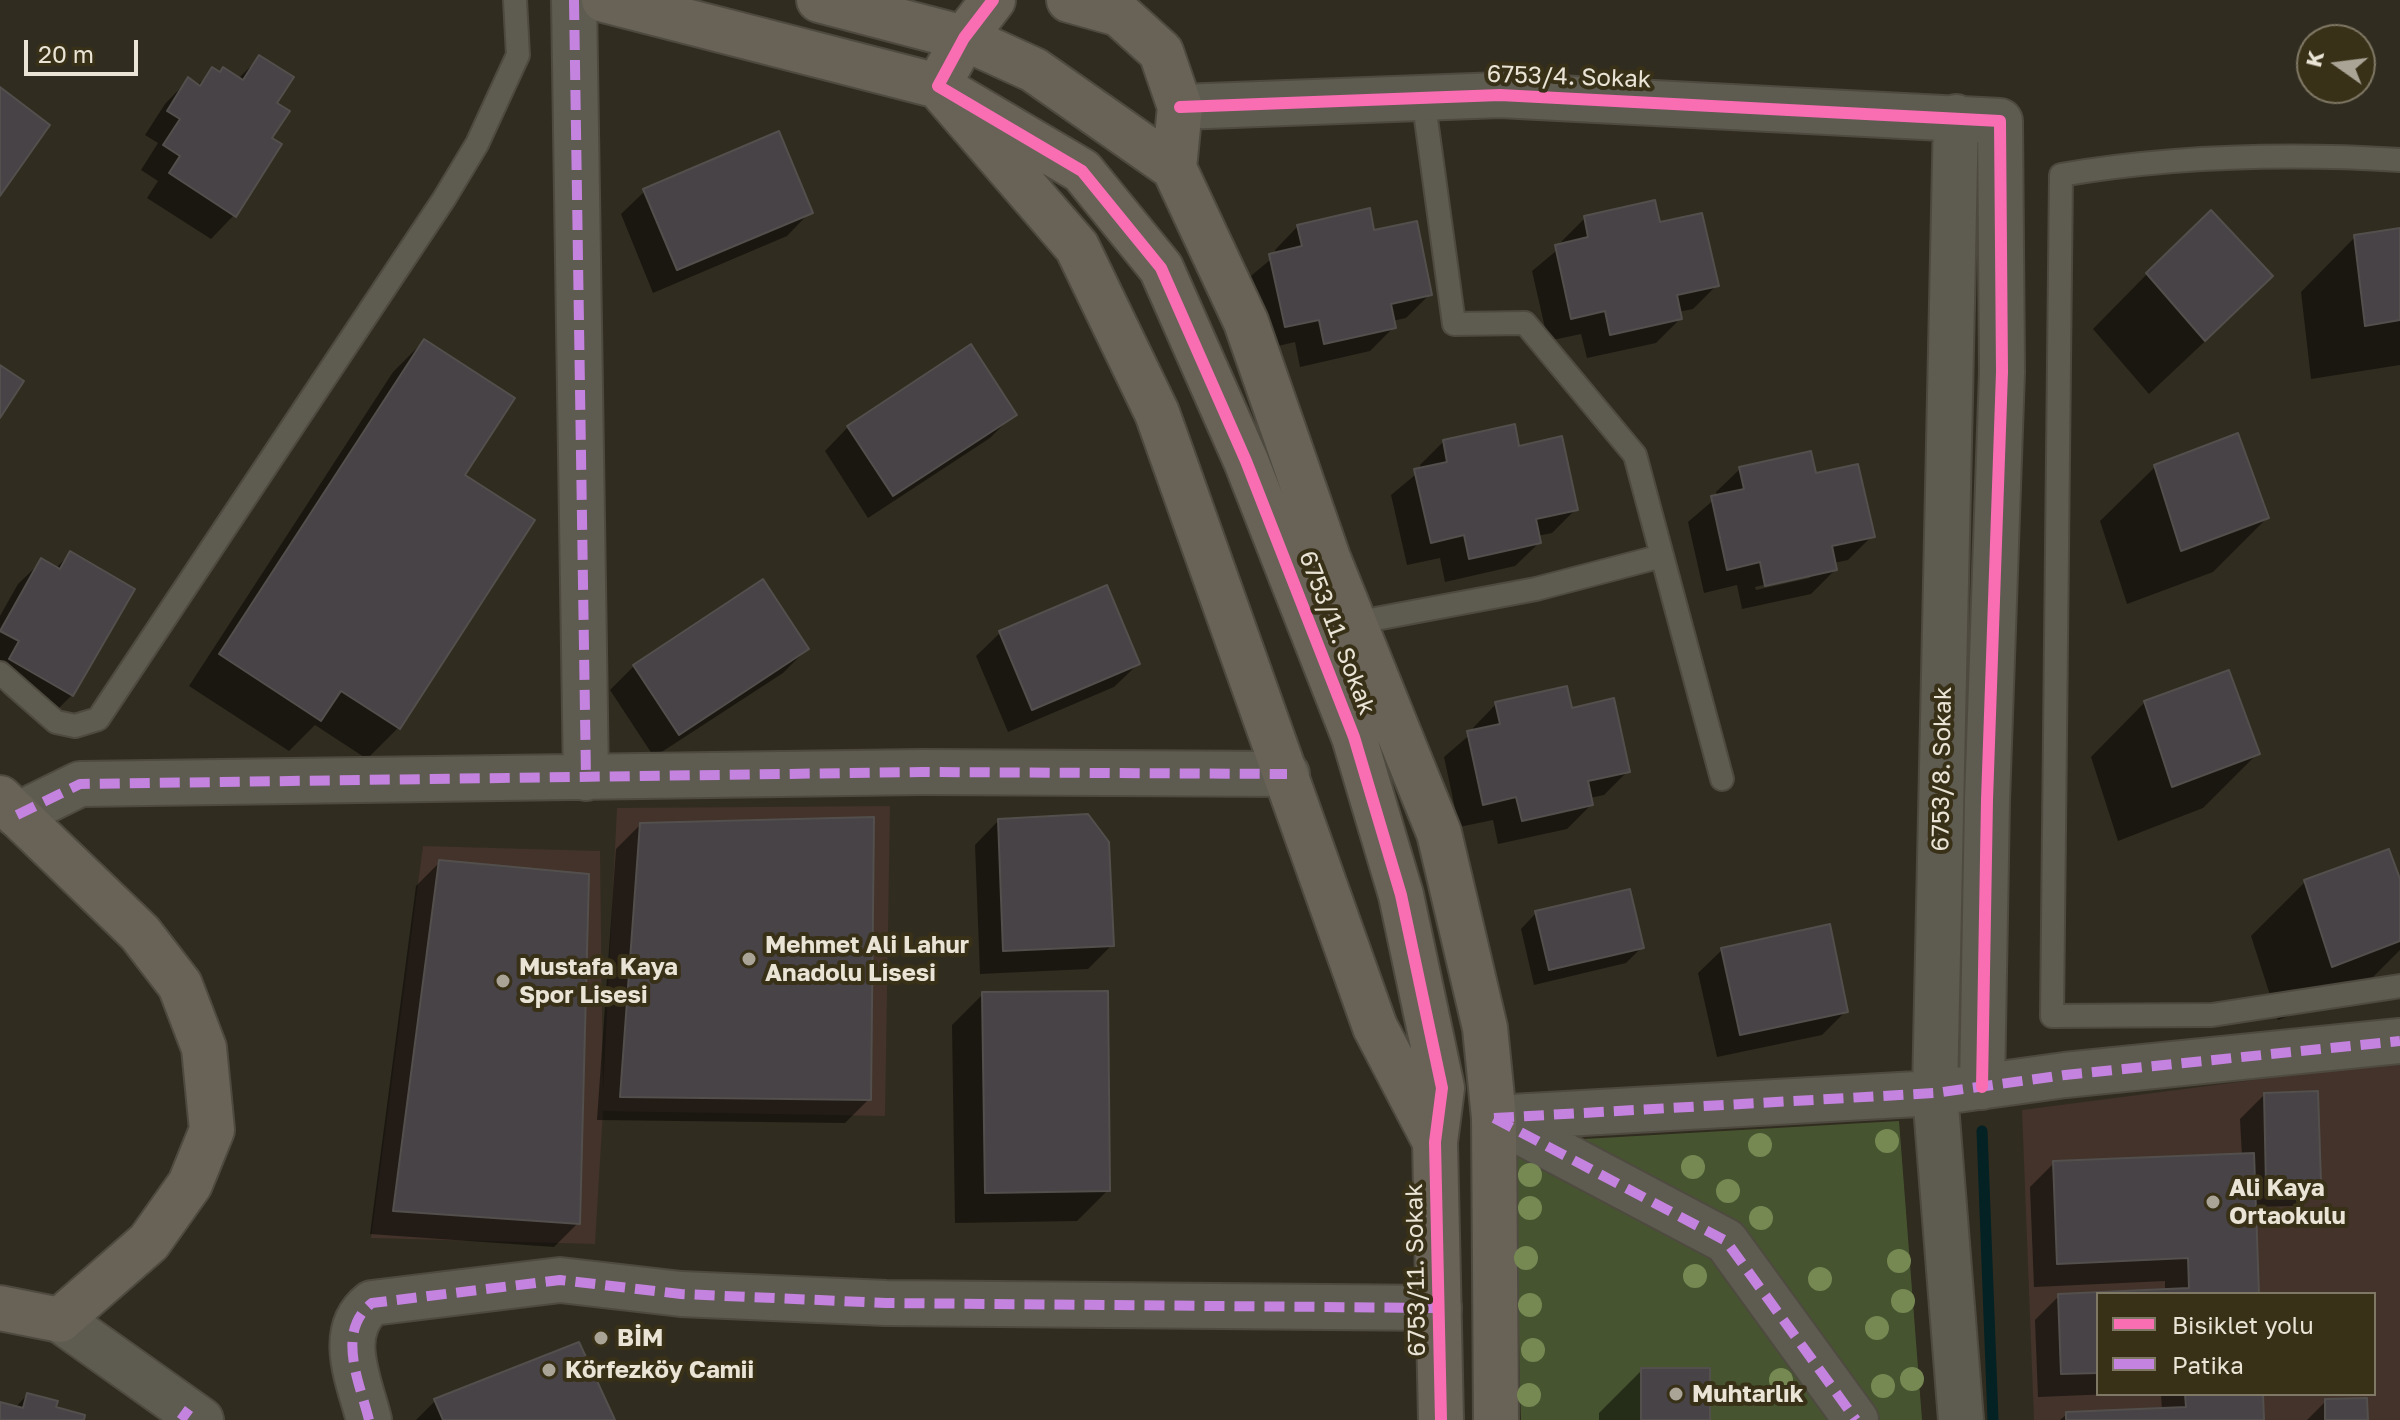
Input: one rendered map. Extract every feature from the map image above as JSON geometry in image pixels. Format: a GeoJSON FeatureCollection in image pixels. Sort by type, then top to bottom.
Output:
{"type":"FeatureCollection","features":[{"type":"Feature","properties":{"kind":"street"},"geometry":{"type":"LineString","coordinates":[[574,0],[586,778]]}},
{"type":"Feature","properties":{"kind":"street","name":"6753/11. Sokak"},"geometry":{"type":"LineString","coordinates":[[604,0],[787,44],[938,86],[1082,171],[1161,268],[1246,461],[1354,737],[1401,895],[1442,1088],[1435,1142],[1441,1420]]}},
{"type":"Feature","properties":{"kind":"street"},"geometry":{"type":"LineString","coordinates":[[819,0],[964,38],[1034,70],[1174,168],[1180,107],[1161,52],[1119,14],[1069,0]]}},
{"type":"Feature","properties":{"kind":"street"},"geometry":{"type":"LineString","coordinates":[[993,0],[964,38],[938,86],[1077,247],[1157,413],[1375,1027],[1435,1142]]}},
{"type":"Feature","properties":{"kind":"street","name":"6753/4. Sokak"},"geometry":{"type":"LineString","coordinates":[[1180,107],[1500,95],[2000,121],[2002,372],[1987,800],[1982,1087]]}},
{"type":"Feature","properties":{"kind":"street","name":"6753/8. Sokak"},"geometry":{"type":"LineString","coordinates":[[1956,117],[1935,1093],[1961,1420]]}},
{"type":"Feature","properties":{"kind":"street","name":"6753/11. Sokak"},"geometry":{"type":"LineString","coordinates":[[1174,168],[1246,322],[1328,558],[1439,833],[1485,1028],[1494,1118],[1496,1420]]}},
{"type":"Feature","properties":{"kind":"street"},"geometry":{"type":"LineString","coordinates":[[60,1320],[149,1242],[190,1184],[212,1130],[204,1048],[180,985],[140,933],[9,807],[80,784],[922,772],[1287,774]]}},
{"type":"Feature","properties":{"kind":"street"},"geometry":{"type":"LineString","coordinates":[[1494,1118],[1935,1093],[2400,1041]]}},
{"type":"Feature","properties":{"kind":"street"},"geometry":{"type":"LineString","coordinates":[[1494,1118],[1726,1241],[1856,1420]]}},
{"type":"Feature","properties":{"kind":"street"},"geometry":{"type":"LineString","coordinates":[[369,1420],[351,1346],[354,1323],[372,1303],[560,1280],[681,1294],[886,1303],[1439,1308]]}},
{"type":"Feature","properties":{"kind":"street"},"geometry":{"type":"LineString","coordinates":[[0,1308],[60,1320],[190,1416]]}},
{"type":"Feature","properties":{"kind":"lane"},"geometry":{"type":"LineString","coordinates":[[0,673],[56,722],[75,726],[98,719],[444,199],[477,144],[518,55],[515,0]]}},
{"type":"Feature","properties":{"kind":"lane"},"geometry":{"type":"LineString","coordinates":[[1423,97],[1454,324],[1525,323],[1635,455],[1722,779]]}},
{"type":"Feature","properties":{"kind":"lane"},"geometry":{"type":"LineString","coordinates":[[2400,160],[2270,156],[2118,165],[2061,175],[2052,1016],[2212,1015],[2400,986]]}},
{"type":"Feature","properties":{"kind":"lane"},"geometry":{"type":"LineString","coordinates":[[1354,623],[1536,589],[1662,556]]}},
{"type":"Feature","properties":{"kind":"shaded area"},"geometry":{"type":"Polygon","coordinates":[[[890,806],[885,1116],[603,1111],[595,1244],[371,1238],[423,846],[600,851],[603,1091],[617,808],[890,806]]]}},
{"type":"Feature","properties":{"kind":"shaded area","name":"Ali Kaya Ortaokulu"},"geometry":{"type":"Polygon","coordinates":[[[2400,1061],[2400,1420],[2034,1420],[2022,1110],[2400,1061]]]}},
{"type":"Feature","properties":{"kind":"green space"},"geometry":{"type":"Polygon","coordinates":[[[1899,1121],[1922,1420],[1521,1420],[1514,1143],[1899,1121]]]}},
{"type":"Feature","properties":{"kind":"building"},"geometry":{"type":"Polygon","coordinates":[[[259,55],[294,77],[277,103],[290,111],[272,138],[282,144],[236,217],[169,173],[180,156],[163,145],[180,119],[167,111],[188,77],[200,86],[212,67],[220,72],[223,67],[243,80],[259,55]]]}},
{"type":"Feature","properties":{"kind":"building"},"geometry":{"type":"Polygon","coordinates":[[[0,87],[50,125],[0,196],[0,87]]]}},
{"type":"Feature","properties":{"kind":"building"},"geometry":{"type":"Polygon","coordinates":[[[779,131],[813,213],[677,270],[643,189],[779,131]]]}},
{"type":"Feature","properties":{"kind":"building"},"geometry":{"type":"Polygon","coordinates":[[[1655,200],[1660,222],[1702,213],[1719,286],[1677,295],[1682,319],[1610,335],[1605,311],[1571,319],[1555,245],[1588,237],[1584,216],[1655,200]]]}},
{"type":"Feature","properties":{"kind":"building"},"geometry":{"type":"Polygon","coordinates":[[[1370,208],[1374,230],[1417,221],[1432,295],[1391,304],[1396,328],[1324,344],[1319,320],[1285,327],[1269,254],[1302,246],[1297,225],[1370,208]]]}},
{"type":"Feature","properties":{"kind":"building"},"geometry":{"type":"Polygon","coordinates":[[[2211,210],[2273,276],[2205,341],[2146,273],[2211,210]]]}},
{"type":"Feature","properties":{"kind":"building"},"geometry":{"type":"Polygon","coordinates":[[[2400,228],[2400,320],[2365,326],[2354,235],[2400,228]]]}},
{"type":"Feature","properties":{"kind":"building"},"geometry":{"type":"Polygon","coordinates":[[[424,339],[515,398],[465,475],[535,520],[400,729],[341,691],[321,721],[219,654],[424,339]]]}},
{"type":"Feature","properties":{"kind":"building"},"geometry":{"type":"Polygon","coordinates":[[[971,344],[1017,415],[893,496],[847,426],[971,344]]]}},
{"type":"Feature","properties":{"kind":"building"},"geometry":{"type":"Polygon","coordinates":[[[0,365],[24,381],[0,418],[0,365]]]}},
{"type":"Feature","properties":{"kind":"building"},"geometry":{"type":"Polygon","coordinates":[[[1515,424],[1519,446],[1562,436],[1578,510],[1536,519],[1541,543],[1469,559],[1464,535],[1431,543],[1414,469],[1447,462],[1443,440],[1515,424]]]}},
{"type":"Feature","properties":{"kind":"building"},"geometry":{"type":"Polygon","coordinates":[[[2238,433],[2269,518],[2181,551],[2154,465],[2238,433]]]}},
{"type":"Feature","properties":{"kind":"building"},"geometry":{"type":"Polygon","coordinates":[[[1811,451],[1816,473],[1858,464],[1875,537],[1832,546],[1837,570],[1765,586],[1760,562],[1727,570],[1711,496],[1744,489],[1739,467],[1811,451]]]}},
{"type":"Feature","properties":{"kind":"building"},"geometry":{"type":"Polygon","coordinates":[[[70,551],[135,589],[73,696],[9,659],[19,641],[0,631],[41,558],[60,569],[70,551]]]}},
{"type":"Feature","properties":{"kind":"building"},"geometry":{"type":"Polygon","coordinates":[[[763,579],[809,649],[679,735],[633,665],[763,579]]]}},
{"type":"Feature","properties":{"kind":"building"},"geometry":{"type":"Polygon","coordinates":[[[1107,585],[1140,664],[1032,710],[999,631],[1107,585]]]}},
{"type":"Feature","properties":{"kind":"building"},"geometry":{"type":"Polygon","coordinates":[[[2229,670],[2260,754],[2172,787],[2144,701],[2229,670]]]}},
{"type":"Feature","properties":{"kind":"building"},"geometry":{"type":"Polygon","coordinates":[[[1567,686],[1572,708],[1614,698],[1630,772],[1588,781],[1593,805],[1522,821],[1516,797],[1483,805],[1467,731],[1500,724],[1495,702],[1567,686]]]}},
{"type":"Feature","properties":{"kind":"building"},"geometry":{"type":"Polygon","coordinates":[[[1088,814],[1109,842],[1114,946],[1003,951],[998,819],[1088,814]]]}},
{"type":"Feature","properties":{"kind":"building","name":"Mehmet Ali Lahur Anadolu Lisesi"},"geometry":{"type":"Polygon","coordinates":[[[874,817],[871,1100],[620,1097],[640,823],[874,817]]]}},
{"type":"Feature","properties":{"kind":"building"},"geometry":{"type":"Polygon","coordinates":[[[2389,849],[2400,879],[2400,941],[2332,967],[2304,880],[2389,849]]]}},
{"type":"Feature","properties":{"kind":"building","name":"Mustafa Kaya Spor Lisesi"},"geometry":{"type":"Polygon","coordinates":[[[439,860],[589,874],[580,1224],[393,1211],[439,860]]]}},
{"type":"Feature","properties":{"kind":"building"},"geometry":{"type":"Polygon","coordinates":[[[1630,889],[1644,948],[1549,970],[1535,911],[1630,889]]]}},
{"type":"Feature","properties":{"kind":"building"},"geometry":{"type":"Polygon","coordinates":[[[1830,924],[1848,1012],[1740,1035],[1721,948],[1830,924]]]}},
{"type":"Feature","properties":{"kind":"building"},"geometry":{"type":"Polygon","coordinates":[[[1108,991],[1110,1191],[985,1193],[982,992],[1108,991]]]}},
{"type":"Feature","properties":{"kind":"building"},"geometry":{"type":"Polygon","coordinates":[[[2318,1091],[2321,1183],[2266,1185],[2264,1093],[2318,1091]]]}},
{"type":"Feature","properties":{"kind":"building","name":"Ali Kaya Ortaokulu"},"geometry":{"type":"Polygon","coordinates":[[[2254,1153],[2259,1292],[2102,1292],[2189,1288],[2188,1258],[2057,1264],[2053,1161],[2254,1153]]]}},
{"type":"Feature","properties":{"kind":"building","name":"Ali Kaya Ortaokulu"},"geometry":{"type":"Polygon","coordinates":[[[2096,1292],[2096,1373],[2061,1374],[2058,1294],[2096,1292]]]}},
{"type":"Feature","properties":{"kind":"building","name":"Körfezköy Camii"},"geometry":{"type":"Polygon","coordinates":[[[579,1342],[615,1420],[443,1420],[434,1399],[579,1342]]]}},
{"type":"Feature","properties":{"kind":"building","name":"Muhtarlık"},"geometry":{"type":"Polygon","coordinates":[[[1641,1368],[1710,1368],[1710,1420],[1641,1420],[1641,1368]]]}},
{"type":"Feature","properties":{"kind":"building"},"geometry":{"type":"Polygon","coordinates":[[[27,1393],[58,1401],[56,1407],[85,1415],[84,1420],[0,1420],[0,1402],[23,1408],[27,1393]]]}},
{"type":"Feature","properties":{"kind":"building"},"geometry":{"type":"Polygon","coordinates":[[[2185,1396],[2263,1396],[2264,1420],[2066,1420],[2066,1412],[2186,1407],[2185,1396]]]}},
{"type":"Feature","properties":{"kind":"building"},"geometry":{"type":"Polygon","coordinates":[[[2367,1398],[2368,1420],[2325,1420],[2325,1399],[2367,1398]]]}},
{"type":"Feature","properties":{"kind":"waterway"},"geometry":{"type":"LineString","coordinates":[[1982,1131],[1993,1420]]}},
{"type":"Feature","properties":{"kind":"marked path"},"geometry":{"type":"LineString","coordinates":[[574,0],[586,778]]}},
{"type":"Feature","properties":{"kind":"marked path"},"geometry":{"type":"LineString","coordinates":[[17,815],[80,784],[922,772],[1287,774]]}},
{"type":"Feature","properties":{"kind":"marked path"},"geometry":{"type":"LineString","coordinates":[[1494,1118],[1935,1093],[2065,1075],[2400,1041]]}},
{"type":"Feature","properties":{"kind":"marked path"},"geometry":{"type":"LineString","coordinates":[[1494,1118],[1726,1241],[1856,1420]]}},
{"type":"Feature","properties":{"kind":"marked path"},"geometry":{"type":"LineString","coordinates":[[369,1420],[356,1374],[352,1343],[361,1315],[372,1303],[560,1280],[681,1294],[886,1303],[1439,1308]]}},
{"type":"Feature","properties":{"kind":"marked path"},"geometry":{"type":"LineString","coordinates":[[181,1420],[189,1409]]}},
{"type":"Feature","properties":{"kind":"cycle path"},"geometry":{"type":"LineString","coordinates":[[993,0],[964,38],[938,86],[1082,171],[1161,268],[1246,461],[1354,737],[1401,895],[1442,1088],[1435,1142],[1441,1420]]}},
{"type":"Feature","properties":{"kind":"cycle path"},"geometry":{"type":"LineString","coordinates":[[1180,107],[1500,95],[2000,121],[2002,372],[1987,800],[1982,1087]]}},
{"type":"Feature","properties":{"kind":"place","name":"Mehmet Ali Lahur Anadolu Lisesi"},"geometry":{"type":"Point","coordinates":[749,959]}},
{"type":"Feature","properties":{"kind":"place","name":"Mustafa Kaya Spor Lisesi"},"geometry":{"type":"Point","coordinates":[503,981]}},
{"type":"Feature","properties":{"kind":"place","name":"Ali Kaya Ortaokulu"},"geometry":{"type":"Point","coordinates":[2213,1202]}},
{"type":"Feature","properties":{"kind":"place","name":"BİM"},"geometry":{"type":"Point","coordinates":[601,1338]}},
{"type":"Feature","properties":{"kind":"place","name":"Körfezköy Camii"},"geometry":{"type":"Point","coordinates":[549,1370]}},
{"type":"Feature","properties":{"kind":"place","name":"Muhtarlık"},"geometry":{"type":"Point","coordinates":[1676,1394]}}]}
